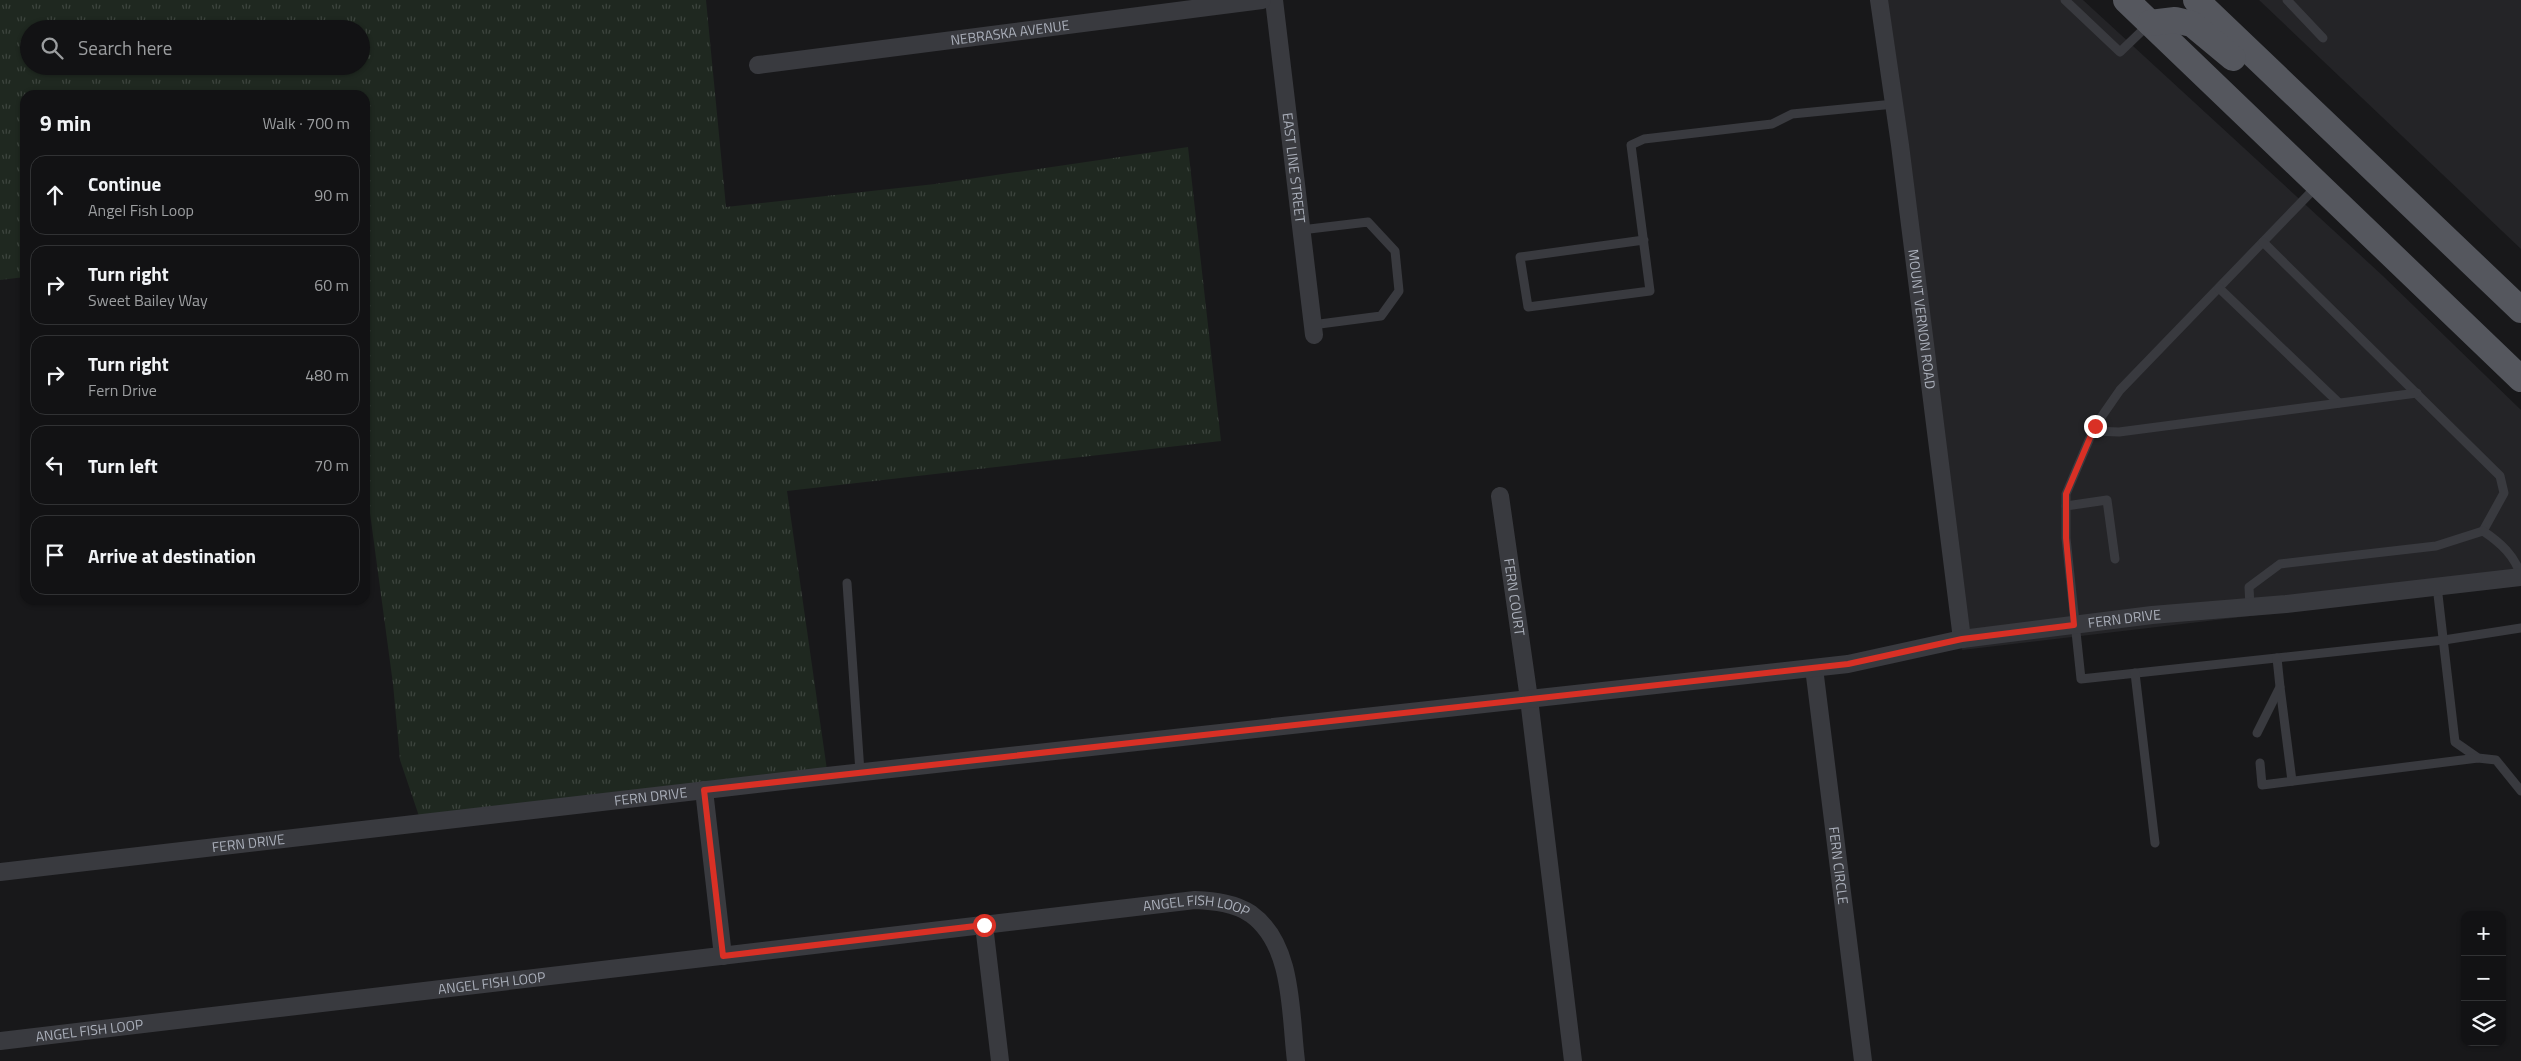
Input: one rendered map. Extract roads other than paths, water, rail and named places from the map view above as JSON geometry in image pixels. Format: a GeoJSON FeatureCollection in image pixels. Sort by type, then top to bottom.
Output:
{"type":"FeatureCollection","features":[{"type":"Feature","properties":{"kind":"main road"},"geometry":{"type":"LineString","coordinates":[[2126,0],[2521,379]]}},
{"type":"Feature","properties":{"kind":"main road"},"geometry":{"type":"LineString","coordinates":[[2196,0],[2385,178],[2521,310]]}},
{"type":"Feature","properties":{"kind":"main road"},"geometry":{"type":"LineString","coordinates":[[2150,23],[2176,20],[2192,24],[2221,46],[2321,141],[2356,168],[2385,178]]}},
{"type":"Feature","properties":{"kind":"street","name":"NEBRASKA AVENUE"},"geometry":{"type":"LineString","coordinates":[[758,65],[1262,0]]}},
{"type":"Feature","properties":{"kind":"street","name":"EAST LINE STREET"},"geometry":{"type":"LineString","coordinates":[[1274,0],[1313,330]]}},
{"type":"Feature","properties":{"kind":"street","name":"MOUNT VERNON ROAD"},"geometry":{"type":"LineString","coordinates":[[1879,0],[1962,639]]}},
{"type":"Feature","properties":{"kind":"street","name":"FERN COURT"},"geometry":{"type":"LineString","coordinates":[[1500,496],[1529,699]]}},
{"type":"Feature","properties":{"kind":"street","name":"FERN DRIVE"},"geometry":{"type":"LineString","coordinates":[[0,872],[860,772],[1814,668],[1848,664],[1962,639],[2521,576]]}},
{"type":"Feature","properties":{"kind":"street","name":"FERN CIRCLE"},"geometry":{"type":"LineString","coordinates":[[1814,668],[1863,1061]]}},
{"type":"Feature","properties":{"kind":"street"},"geometry":{"type":"LineString","coordinates":[[1529,699],[1573,1061]]}},
{"type":"Feature","properties":{"kind":"street"},"geometry":{"type":"LineString","coordinates":[[704,790],[723,956]]}},
{"type":"Feature","properties":{"kind":"street","name":"ANGEL FISH LOOP"},"geometry":{"type":"LineString","coordinates":[[0,1041],[1195,900],[1224,902],[1250,914],[1272,936],[1284,964],[1296,1061]]}},
{"type":"Feature","properties":{"kind":"street"},"geometry":{"type":"LineString","coordinates":[[984,925],[1000,1061]]}},
{"type":"Feature","properties":{"kind":"lane"},"geometry":{"type":"LineString","coordinates":[[2065,0],[2120,52],[2150,23]]}},
{"type":"Feature","properties":{"kind":"lane"},"geometry":{"type":"LineString","coordinates":[[2286,0],[2323,38]]}},
{"type":"Feature","properties":{"kind":"lane"},"geometry":{"type":"LineString","coordinates":[[1644,240],[1520,257],[1528,307],[1650,291],[1644,240],[1632,145],[1644,139],[1772,124],[1792,114],[1894,104]]}},
{"type":"Feature","properties":{"kind":"lane"},"geometry":{"type":"LineString","coordinates":[[2318,185],[2120,390],[2092,431],[2066,494],[2066,538],[2081,679],[2444,640],[2521,628]]}},
{"type":"Feature","properties":{"kind":"lane"},"geometry":{"type":"LineString","coordinates":[[1301,230],[1368,222],[1395,250],[1399,291],[1381,316],[1313,330]]}},
{"type":"Feature","properties":{"kind":"lane"},"geometry":{"type":"LineString","coordinates":[[2250,607],[2249,587],[2280,564],[2436,546],[2483,531],[2504,493],[2500,476],[2262,242]]}},
{"type":"Feature","properties":{"kind":"lane"},"geometry":{"type":"LineString","coordinates":[[2218,288],[2339,404]]}},
{"type":"Feature","properties":{"kind":"lane"},"geometry":{"type":"LineString","coordinates":[[2092,431],[2119,432],[2417,393]]}},
{"type":"Feature","properties":{"kind":"lane"},"geometry":{"type":"LineString","coordinates":[[2066,506],[2107,500],[2115,559]]}},
{"type":"Feature","properties":{"kind":"lane"},"geometry":{"type":"LineString","coordinates":[[2483,531],[2499,542],[2517,564],[2521,576]]}},
{"type":"Feature","properties":{"kind":"lane"},"geometry":{"type":"LineString","coordinates":[[848,583],[860,772]]}},
{"type":"Feature","properties":{"kind":"lane"},"geometry":{"type":"LineString","coordinates":[[2437,586],[2455,742],[2478,758]]}},
{"type":"Feature","properties":{"kind":"lane"},"geometry":{"type":"LineString","coordinates":[[2277,658],[2292,781]]}},
{"type":"Feature","properties":{"kind":"lane"},"geometry":{"type":"LineString","coordinates":[[2135,673],[2155,843]]}},
{"type":"Feature","properties":{"kind":"lane"},"geometry":{"type":"LineString","coordinates":[[2257,733],[2280,687]]}},
{"type":"Feature","properties":{"kind":"lane"},"geometry":{"type":"LineString","coordinates":[[2260,763],[2262,785],[2478,758],[2496,760],[2521,791]]}}]}
